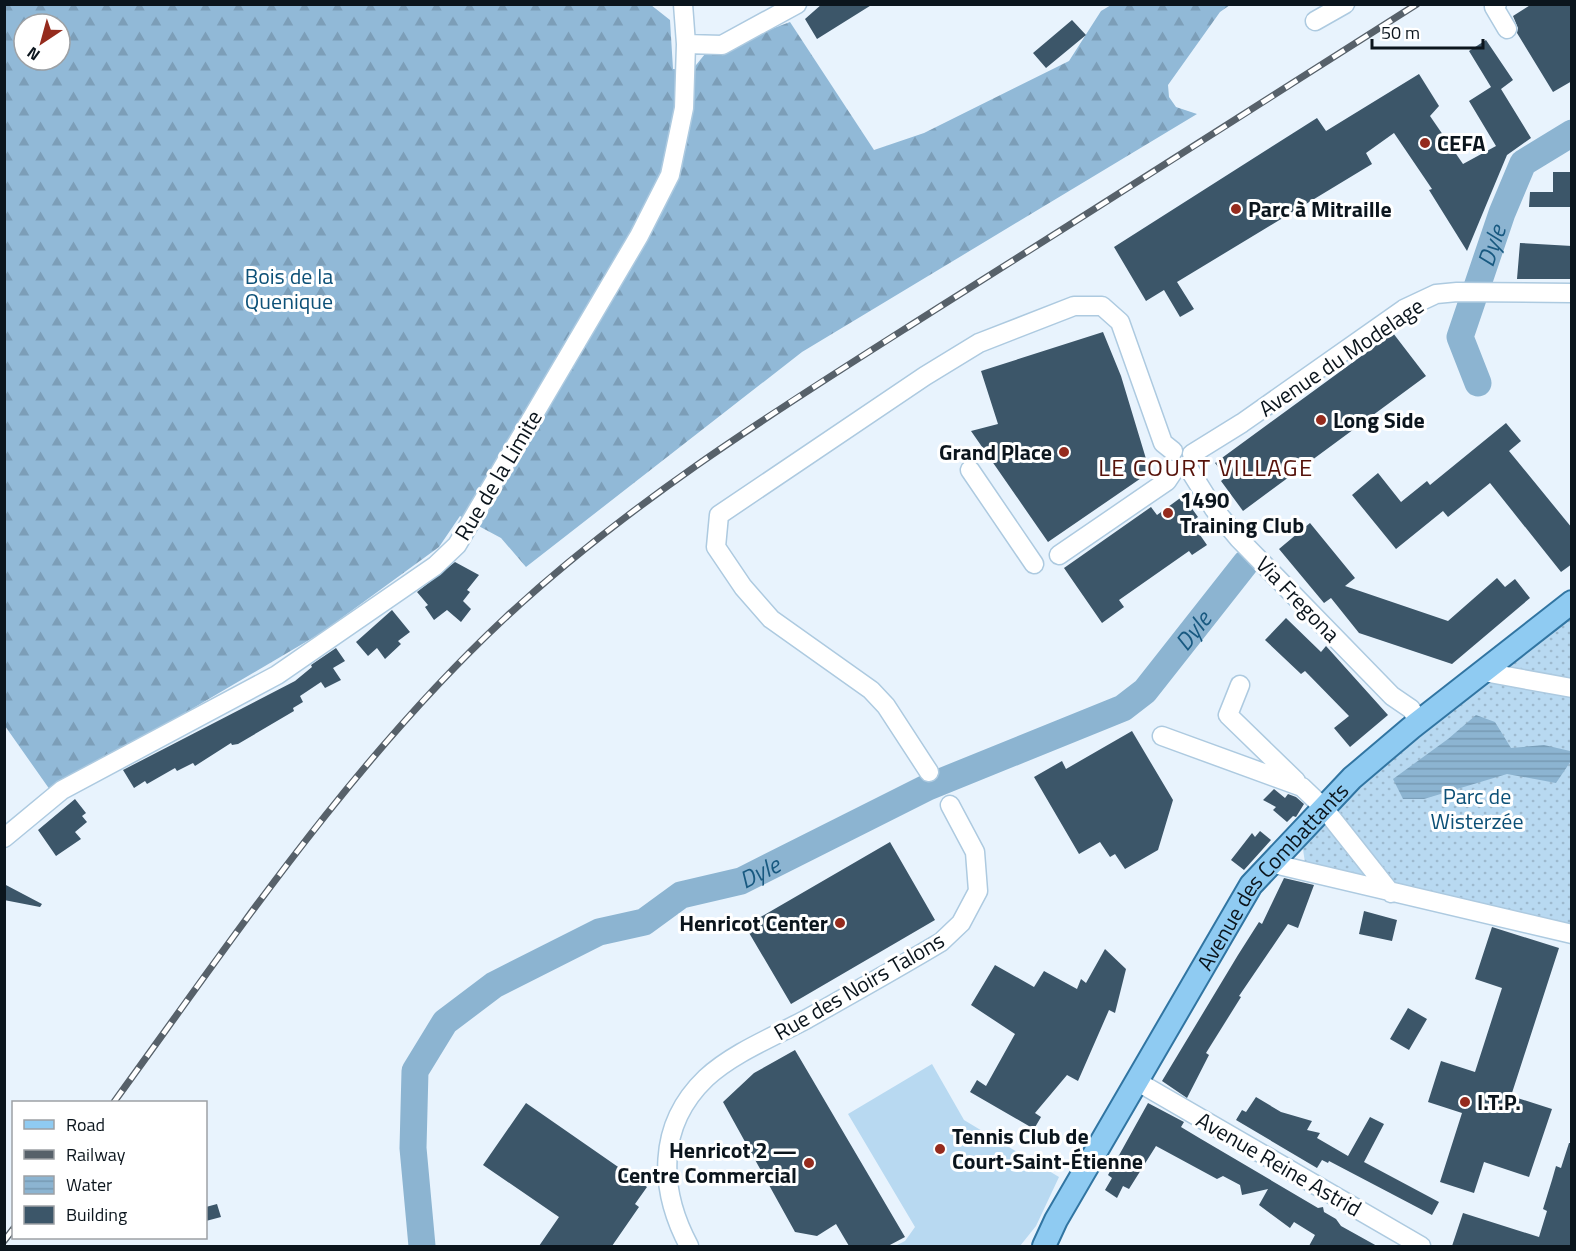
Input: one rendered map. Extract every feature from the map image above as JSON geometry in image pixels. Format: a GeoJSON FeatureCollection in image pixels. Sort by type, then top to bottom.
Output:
{"type":"FeatureCollection","features":[{"type":"Feature","properties":{"kind":"main road","name":"Avenue des Combattants"},"geometry":{"type":"LineString","coordinates":[[1044,1246],[1056,1220],[1251,885],[1323,807],[1415,725],[1572,603]]}},
{"type":"Feature","properties":{"kind":"main road","name":"Avenue des Combattants"},"geometry":{"type":"LineString","coordinates":[[1035,1246],[1056,1220]]}},
{"type":"Feature","properties":{"kind":"street","name":"Rue de la Limite"},"geometry":{"type":"LineString","coordinates":[[4,838],[62,790],[277,675],[435,566],[457,545],[639,236],[670,175],[684,108],[686,44],[683,4]]}},
{"type":"Feature","properties":{"kind":"street"},"geometry":{"type":"LineString","coordinates":[[686,44],[723,45],[796,4]]}},
{"type":"Feature","properties":{"kind":"street"},"geometry":{"type":"LineString","coordinates":[[1315,21],[1345,4]]}},
{"type":"Feature","properties":{"kind":"street"},"geometry":{"type":"LineString","coordinates":[[1497,4],[1494,6],[1507,29]]}},
{"type":"Feature","properties":{"kind":"street","name":"Avenue du Modelage"},"geometry":{"type":"LineString","coordinates":[[1182,461],[1242,423],[1404,309],[1436,294],[1457,292],[1572,293]]}},
{"type":"Feature","properties":{"kind":"street","name":"Via Fregona"},"geometry":{"type":"LineString","coordinates":[[929,772],[886,706],[871,690],[823,658],[764,611],[743,587],[716,547],[715,530],[719,515],[925,376],[979,344],[1021,325],[1074,306],[1102,306],[1120,322],[1163,443],[1182,461],[1214,509],[1239,539],[1392,696],[1415,725]]}},
{"type":"Feature","properties":{"kind":"street"},"geometry":{"type":"LineString","coordinates":[[1059,555],[1162,485],[1182,461]]}},
{"type":"Feature","properties":{"kind":"street"},"geometry":{"type":"LineString","coordinates":[[970,470],[1034,564]]}},
{"type":"Feature","properties":{"kind":"street"},"geometry":{"type":"LineString","coordinates":[[1484,672],[1572,688]]}},
{"type":"Feature","properties":{"kind":"street"},"geometry":{"type":"LineString","coordinates":[[1240,685],[1228,715],[1323,807],[1391,893]]}},
{"type":"Feature","properties":{"kind":"street"},"geometry":{"type":"LineString","coordinates":[[1162,736],[1302,787]]}},
{"type":"Feature","properties":{"kind":"street","name":"Rue des Noirs Talons"},"geometry":{"type":"LineString","coordinates":[[689,1246],[679,1227],[668,1194],[666,1165],[674,1126],[689,1100],[707,1077],[741,1055],[941,942],[961,923],[978,891],[975,852],[950,805]]}},
{"type":"Feature","properties":{"kind":"street"},"geometry":{"type":"LineString","coordinates":[[1270,863],[1572,934]]}},
{"type":"Feature","properties":{"kind":"street","name":"Avenue Reine Astrid"},"geometry":{"type":"LineString","coordinates":[[1138,1082],[1421,1246]]}},
{"type":"Feature","properties":{"kind":"green space","name":"Bois de la Quenique"},"geometry":{"type":"Polygon","coordinates":[[[4,5],[651,5],[670,20],[673,69],[692,70],[705,54],[790,22],[874,150],[924,133],[1069,61],[1101,11],[1111,5],[1230,5],[1220,12],[1168,85],[1169,97],[1176,107],[1197,114],[802,352],[526,567],[501,538],[460,516],[439,547],[321,633],[156,730],[55,797],[5,726],[4,5]]]}},
{"type":"Feature","properties":{"kind":"green space","name":"Parc de Wisterzée"},"geometry":{"type":"Polygon","coordinates":[[[1571,617],[1571,929],[1305,863],[1303,849],[1357,783],[1571,617]]]}},
{"type":"Feature","properties":{"kind":"green space","name":"Tennis Club de Court-Saint-Étienne"},"geometry":{"type":"Polygon","coordinates":[[[932,1064],[964,1120],[1059,1177],[1036,1226],[1020,1246],[895,1246],[905,1241],[915,1227],[848,1114],[932,1064]]]}},
{"type":"Feature","properties":{"kind":"water"},"geometry":{"type":"Polygon","coordinates":[[[1476,715],[1495,722],[1511,748],[1544,745],[1570,751],[1571,761],[1556,783],[1507,774],[1424,799],[1403,799],[1393,779],[1448,739],[1476,715]]]}},
{"type":"Feature","properties":{"kind":"building"},"geometry":{"type":"Polygon","coordinates":[[[822,4],[873,4],[817,39],[805,19],[822,4]]]}},
{"type":"Feature","properties":{"kind":"building"},"geometry":{"type":"Polygon","coordinates":[[[1532,4],[1572,4],[1572,81],[1553,92],[1517,33],[1518,28],[1513,16],[1532,4]]]}},
{"type":"Feature","properties":{"kind":"building"},"geometry":{"type":"Polygon","coordinates":[[[1072,20],[1086,35],[1046,68],[1033,53],[1072,20]]]}},
{"type":"Feature","properties":{"kind":"building"},"geometry":{"type":"Polygon","coordinates":[[[1486,40],[1513,80],[1501,89],[1531,138],[1507,155],[1467,251],[1429,190],[1432,189],[1394,133],[1366,153],[1372,164],[1177,282],[1194,309],[1180,317],[1164,290],[1146,301],[1114,247],[1317,118],[1326,131],[1419,74],[1439,106],[1430,116],[1463,164],[1496,146],[1469,101],[1491,87],[1469,51],[1486,40]]]}},
{"type":"Feature","properties":{"kind":"building"},"geometry":{"type":"Polygon","coordinates":[[[1553,172],[1571,172],[1572,207],[1529,207],[1530,192],[1553,192],[1553,172]]]}},
{"type":"Feature","properties":{"kind":"building"},"geometry":{"type":"Polygon","coordinates":[[[1520,243],[1572,246],[1572,279],[1517,279],[1520,243]]]}},
{"type":"Feature","properties":{"kind":"building","name":"Grand Place"},"geometry":{"type":"Polygon","coordinates":[[[1103,332],[1121,376],[1150,472],[1048,542],[971,431],[998,424],[981,371],[1103,332]]]}},
{"type":"Feature","properties":{"kind":"building","name":"Long Side"},"geometry":{"type":"Polygon","coordinates":[[[1393,333],[1426,376],[1243,511],[1221,481],[1226,477],[1215,463],[1393,333]]]}},
{"type":"Feature","properties":{"kind":"building"},"geometry":{"type":"Polygon","coordinates":[[[1506,423],[1521,441],[1509,451],[1572,528],[1572,564],[1561,572],[1490,483],[1448,517],[1443,511],[1396,549],[1352,495],[1378,473],[1401,502],[1427,481],[1430,485],[1506,423]]]}},
{"type":"Feature","properties":{"kind":"building"},"geometry":{"type":"Polygon","coordinates":[[[1183,496],[1198,517],[1191,522],[1207,545],[1192,555],[1189,551],[1119,600],[1124,607],[1102,623],[1064,568],[1151,507],[1157,515],[1183,496]]]}},
{"type":"Feature","properties":{"kind":"building"},"geometry":{"type":"Polygon","coordinates":[[[1310,523],[1355,578],[1345,586],[1448,621],[1497,578],[1505,587],[1515,579],[1530,598],[1452,664],[1359,633],[1331,598],[1324,603],[1279,549],[1310,523]]]}},
{"type":"Feature","properties":{"kind":"building"},"geometry":{"type":"Polygon","coordinates":[[[455,562],[479,575],[467,590],[470,592],[463,601],[471,609],[461,622],[447,610],[434,620],[425,607],[428,605],[417,592],[455,562]]]}},
{"type":"Feature","properties":{"kind":"building"},"geometry":{"type":"Polygon","coordinates":[[[392,610],[410,632],[398,641],[401,644],[385,659],[377,648],[368,656],[356,642],[392,610]]]}},
{"type":"Feature","properties":{"kind":"building"},"geometry":{"type":"Polygon","coordinates":[[[1286,618],[1321,652],[1326,646],[1388,715],[1350,747],[1334,728],[1349,716],[1305,671],[1301,674],[1265,640],[1286,618]]]}},
{"type":"Feature","properties":{"kind":"building"},"geometry":{"type":"Polygon","coordinates":[[[336,648],[345,661],[333,668],[341,680],[325,688],[321,682],[300,696],[303,702],[293,708],[294,711],[238,744],[232,745],[231,743],[195,766],[193,763],[177,771],[175,768],[147,784],[145,781],[134,788],[123,770],[295,681],[312,667],[311,665],[336,648]]]}},
{"type":"Feature","properties":{"kind":"building"},"geometry":{"type":"Polygon","coordinates":[[[1132,731],[1173,800],[1158,850],[1125,869],[1115,854],[1110,857],[1100,842],[1079,854],[1034,777],[1062,761],[1066,769],[1132,731]]]}},
{"type":"Feature","properties":{"kind":"building"},"geometry":{"type":"Polygon","coordinates":[[[1274,789],[1285,798],[1288,794],[1304,804],[1296,817],[1293,816],[1287,822],[1273,810],[1276,807],[1263,800],[1274,789]]]}},
{"type":"Feature","properties":{"kind":"building"},"geometry":{"type":"Polygon","coordinates":[[[75,799],[86,813],[82,816],[87,822],[75,832],[81,839],[56,856],[38,830],[75,799]]]}},
{"type":"Feature","properties":{"kind":"building"},"geometry":{"type":"Polygon","coordinates":[[[1260,831],[1271,840],[1244,870],[1231,860],[1252,833],[1255,837],[1260,831]]]}},
{"type":"Feature","properties":{"kind":"building","name":"Henricot Center"},"geometry":{"type":"Polygon","coordinates":[[[890,842],[935,920],[791,1004],[745,926],[890,842]]]}},
{"type":"Feature","properties":{"kind":"building"},"geometry":{"type":"Polygon","coordinates":[[[1284,878],[1314,885],[1298,928],[1288,924],[1239,996],[1241,997],[1206,1053],[1209,1055],[1187,1098],[1162,1081],[1259,922],[1262,924],[1284,878]]]}},
{"type":"Feature","properties":{"kind":"building"},"geometry":{"type":"Polygon","coordinates":[[[4,884],[42,904],[40,907],[4,900],[4,884]]]}},
{"type":"Feature","properties":{"kind":"building"},"geometry":{"type":"Polygon","coordinates":[[[1364,911],[1397,920],[1392,941],[1359,934],[1364,911]]]}},
{"type":"Feature","properties":{"kind":"building"},"geometry":{"type":"Polygon","coordinates":[[[1492,927],[1559,948],[1511,1096],[1552,1109],[1529,1177],[1484,1162],[1474,1193],[1440,1182],[1462,1113],[1428,1102],[1441,1061],[1475,1072],[1502,988],[1475,979],[1492,927]]]}},
{"type":"Feature","properties":{"kind":"building"},"geometry":{"type":"Polygon","coordinates":[[[1105,949],[1126,969],[1115,1013],[1109,1010],[1078,1081],[1067,1075],[1035,1113],[1041,1117],[1034,1129],[970,1092],[977,1080],[986,1086],[1015,1034],[971,1005],[995,965],[1034,987],[1044,971],[1077,989],[1081,979],[1086,983],[1105,949]]]}},
{"type":"Feature","properties":{"kind":"building"},"geometry":{"type":"Polygon","coordinates":[[[1408,1008],[1427,1019],[1409,1050],[1390,1039],[1408,1008]]]}},
{"type":"Feature","properties":{"kind":"building","name":"Henricot 2 — Centre Commercial"},"geometry":{"type":"Polygon","coordinates":[[[795,1050],[905,1237],[888,1246],[849,1246],[836,1224],[817,1236],[795,1232],[723,1102],[754,1073],[795,1050]]]}},
{"type":"Feature","properties":{"kind":"building"},"geometry":{"type":"Polygon","coordinates":[[[1256,1097],[1281,1112],[1312,1121],[1307,1130],[1320,1133],[1317,1138],[1348,1156],[1370,1117],[1384,1124],[1364,1162],[1439,1202],[1432,1215],[1329,1161],[1328,1163],[1322,1160],[1317,1168],[1236,1120],[1242,1110],[1246,1112],[1256,1097]]]}},
{"type":"Feature","properties":{"kind":"building"},"geometry":{"type":"Polygon","coordinates":[[[526,1103],[647,1187],[635,1204],[639,1207],[612,1246],[539,1246],[559,1217],[483,1165],[526,1103]]]}},
{"type":"Feature","properties":{"kind":"building"},"geometry":{"type":"Polygon","coordinates":[[[1148,1103],[1184,1122],[1181,1127],[1201,1139],[1318,1208],[1323,1207],[1324,1212],[1336,1219],[1341,1226],[1377,1246],[1309,1246],[1315,1235],[1294,1222],[1290,1228],[1259,1205],[1268,1189],[1242,1195],[1240,1185],[1223,1176],[1217,1179],[1156,1146],[1129,1189],[1123,1186],[1117,1198],[1105,1190],[1112,1178],[1108,1175],[1148,1103]]]}},
{"type":"Feature","properties":{"kind":"building"},"geometry":{"type":"Polygon","coordinates":[[[1569,1143],[1572,1143],[1572,1246],[1452,1246],[1463,1213],[1539,1237],[1547,1211],[1543,1209],[1556,1166],[1561,1168],[1569,1143]]]}},
{"type":"Feature","properties":{"kind":"building"},"geometry":{"type":"Polygon","coordinates":[[[217,1204],[221,1217],[207,1221],[207,1207],[217,1204]]]}},
{"type":"Feature","properties":{"kind":"waterway","name":"Dyle"},"geometry":{"type":"LineString","coordinates":[[1478,383],[1460,337],[1502,213],[1523,163],[1572,133]]}},
{"type":"Feature","properties":{"kind":"waterway","name":"Dyle"},"geometry":{"type":"LineString","coordinates":[[422,1246],[413,1148],[415,1071],[445,1022],[494,985],[599,932],[644,922],[681,895],[741,881],[928,787],[1123,708],[1145,691],[1245,564]]}},
{"type":"Feature","properties":{"kind":"railway"},"geometry":{"type":"LineString","coordinates":[[115,1101],[251,913],[346,790],[449,673],[505,618],[555,574],[661,491],[771,415],[1417,4]]}},
{"type":"Feature","properties":{"kind":"railway"},"geometry":{"type":"LineString","coordinates":[[4,1241],[12,1231]]}},
{"type":"Feature","properties":{"kind":"place","name":"CEFA"},"geometry":{"type":"Point","coordinates":[1425,143]}},
{"type":"Feature","properties":{"kind":"place","name":"Parc à Mitraille"},"geometry":{"type":"Point","coordinates":[1236,209]}},
{"type":"Feature","properties":{"kind":"place","name":"Long Side"},"geometry":{"type":"Point","coordinates":[1321,420]}},
{"type":"Feature","properties":{"kind":"place","name":"Grand Place"},"geometry":{"type":"Point","coordinates":[1064,452]}},
{"type":"Feature","properties":{"kind":"place","name":"1490 Training Club"},"geometry":{"type":"Point","coordinates":[1168,513]}},
{"type":"Feature","properties":{"kind":"place","name":"Henricot Center"},"geometry":{"type":"Point","coordinates":[840,923]}},
{"type":"Feature","properties":{"kind":"place","name":"I.T.P."},"geometry":{"type":"Point","coordinates":[1465,1102]}},
{"type":"Feature","properties":{"kind":"place","name":"Tennis Club de Court-Saint-Étienne"},"geometry":{"type":"Point","coordinates":[940,1149]}},
{"type":"Feature","properties":{"kind":"place","name":"Henricot 2 — Centre Commercial"},"geometry":{"type":"Point","coordinates":[809,1163]}},
{"type":"Feature","properties":{"kind":"district","name":"LE COURT VILLAGE"},"geometry":{"type":"Point","coordinates":[1206,467]}}]}
